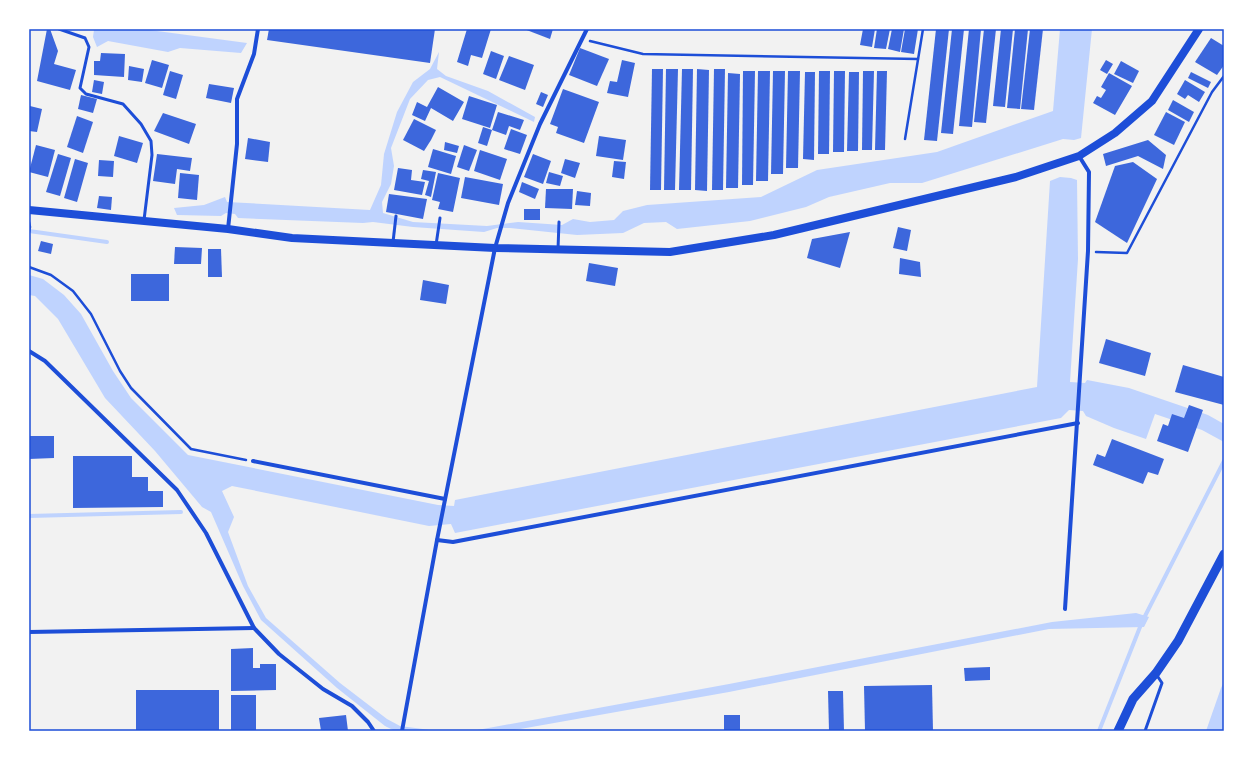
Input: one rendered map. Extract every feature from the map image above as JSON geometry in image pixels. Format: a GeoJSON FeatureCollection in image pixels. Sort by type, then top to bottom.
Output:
{"type":"FeatureCollection","features":[{"type":"Feature","properties":{"kind":"main road"},"geometry":{"type":"LineString","coordinates":[[29,210],[228,229],[292,238],[495,248],[670,252],[774,235],[1016,177],[1079,156],[1115,133],[1152,101],[1199,29]]}},
{"type":"Feature","properties":{"kind":"main road"},"geometry":{"type":"LineString","coordinates":[[1118,731],[1133,700],[1156,673],[1178,641],[1224,554]]}},
{"type":"Feature","properties":{"kind":"street"},"geometry":{"type":"LineString","coordinates":[[228,229],[237,144],[237,99],[254,54],[258,29]]}},
{"type":"Feature","properties":{"kind":"street"},"geometry":{"type":"LineString","coordinates":[[402,731],[437,540],[495,248],[508,202],[540,124],[586,29]]}},
{"type":"Feature","properties":{"kind":"street"},"geometry":{"type":"LineString","coordinates":[[1065,609],[1079,412],[1088,251],[1089,172],[1079,156]]}},
{"type":"Feature","properties":{"kind":"street"},"geometry":{"type":"LineString","coordinates":[[29,351],[45,361],[177,490],[206,533],[254,628],[284,658],[324,689],[352,706],[368,722],[374,731]]}},
{"type":"Feature","properties":{"kind":"street"},"geometry":{"type":"LineString","coordinates":[[437,540],[453,542],[1078,423]]}},
{"type":"Feature","properties":{"kind":"street"},"geometry":{"type":"LineString","coordinates":[[253,461],[445,499]]}},
{"type":"Feature","properties":{"kind":"street"},"geometry":{"type":"LineString","coordinates":[[29,632],[254,628]]}},
{"type":"Feature","properties":{"kind":"lane"},"geometry":{"type":"LineString","coordinates":[[59,29],[85,38],[89,47],[80,88],[86,94],[123,104],[141,124],[151,141],[152,155],[144,221]]}},
{"type":"Feature","properties":{"kind":"lane"},"geometry":{"type":"LineString","coordinates":[[393,242],[396,216]]}},
{"type":"Feature","properties":{"kind":"lane"},"geometry":{"type":"LineString","coordinates":[[436,245],[440,218]]}},
{"type":"Feature","properties":{"kind":"lane"},"geometry":{"type":"LineString","coordinates":[[558,249],[559,222]]}},
{"type":"Feature","properties":{"kind":"lane"},"geometry":{"type":"LineString","coordinates":[[1145,731],[1162,683],[1156,673]]}},
{"type":"Feature","properties":{"kind":"path"},"geometry":{"type":"LineString","coordinates":[[904,140],[923,29]]}},
{"type":"Feature","properties":{"kind":"path"},"geometry":{"type":"LineString","coordinates":[[582,39],[643,54],[918,59]]}},
{"type":"Feature","properties":{"kind":"path"},"geometry":{"type":"LineString","coordinates":[[1088,251],[1127,253],[1212,92],[1224,76]]}},
{"type":"Feature","properties":{"kind":"path"},"geometry":{"type":"LineString","coordinates":[[29,222],[29,232]]}},
{"type":"Feature","properties":{"kind":"path"},"geometry":{"type":"LineString","coordinates":[[29,267],[51,275],[73,291],[91,314],[120,371],[131,388],[191,449],[253,461]]}},
{"type":"Feature","properties":{"kind":"water"},"geometry":{"type":"Polygon","coordinates":[[[142,29],[247,43],[241,53],[180,48],[168,52],[108,41],[97,47],[93,37],[94,30],[142,29]]]}},
{"type":"Feature","properties":{"kind":"water"},"geometry":{"type":"Polygon","coordinates":[[[1060,29],[1092,29],[1081,138],[1074,140],[1063,139],[922,183],[890,183],[829,197],[806,207],[750,221],[677,229],[666,222],[644,223],[623,233],[577,235],[510,228],[497,228],[484,232],[413,227],[373,222],[363,223],[238,218],[235,214],[226,213],[221,216],[177,215],[174,208],[204,205],[225,197],[227,202],[370,210],[381,185],[384,154],[397,112],[413,82],[430,69],[439,52],[437,69],[446,76],[488,91],[535,117],[534,122],[440,77],[428,80],[410,99],[391,148],[394,166],[391,184],[382,202],[383,213],[413,222],[487,226],[518,222],[562,225],[573,219],[590,222],[614,220],[623,211],[647,205],[761,197],[817,170],[937,152],[1053,111],[1060,29]]]}},
{"type":"Feature","properties":{"kind":"water"},"geometry":{"type":"Polygon","coordinates":[[[1060,177],[1077,180],[1078,259],[1070,382],[1085,383],[1087,380],[1129,388],[1208,415],[1224,424],[1224,442],[1202,430],[1155,414],[1146,439],[1086,416],[1083,411],[1069,410],[1061,418],[455,533],[451,524],[429,526],[232,486],[222,491],[234,517],[228,532],[248,586],[266,618],[340,683],[387,719],[400,726],[438,731],[395,731],[385,726],[337,688],[261,620],[243,586],[211,512],[202,507],[155,451],[105,398],[58,319],[35,296],[29,295],[29,275],[43,279],[64,295],[81,314],[113,371],[131,398],[188,455],[438,505],[454,506],[455,500],[1037,387],[1050,181],[1060,177]]]}},
{"type":"Feature","properties":{"kind":"water"},"geometry":{"type":"Polygon","coordinates":[[[1136,613],[1149,617],[1144,627],[1049,629],[729,692],[509,731],[472,731],[729,684],[1052,622],[1136,613]]]}},
{"type":"Feature","properties":{"kind":"water"},"geometry":{"type":"Polygon","coordinates":[[[1224,682],[1224,731],[1206,731],[1221,688],[1224,682]]]}},
{"type":"Feature","properties":{"kind":"building"},"geometry":{"type":"Polygon","coordinates":[[[47,29],[50,29],[58,51],[54,64],[76,70],[70,90],[37,81],[47,29]]]}},
{"type":"Feature","properties":{"kind":"building"},"geometry":{"type":"Polygon","coordinates":[[[269,29],[435,29],[430,63],[267,40],[269,29]]]}},
{"type":"Feature","properties":{"kind":"building"},"geometry":{"type":"Polygon","coordinates":[[[467,29],[491,29],[482,58],[471,55],[468,66],[457,62],[467,29]]]}},
{"type":"Feature","properties":{"kind":"building"},"geometry":{"type":"Polygon","coordinates":[[[524,29],[553,29],[550,39],[524,29]]]}},
{"type":"Feature","properties":{"kind":"building"},"geometry":{"type":"Polygon","coordinates":[[[863,29],[875,29],[872,47],[860,45],[863,29]]]}},
{"type":"Feature","properties":{"kind":"building"},"geometry":{"type":"Polygon","coordinates":[[[877,29],[890,29],[886,49],[874,48],[877,29]]]}},
{"type":"Feature","properties":{"kind":"building"},"geometry":{"type":"Polygon","coordinates":[[[892,29],[904,29],[900,52],[888,49],[892,29]]]}},
{"type":"Feature","properties":{"kind":"building"},"geometry":{"type":"Polygon","coordinates":[[[905,29],[918,29],[914,54],[901,52],[905,29]]]}},
{"type":"Feature","properties":{"kind":"building"},"geometry":{"type":"Polygon","coordinates":[[[936,29],[949,29],[937,141],[924,140],[936,29]]]}},
{"type":"Feature","properties":{"kind":"building"},"geometry":{"type":"Polygon","coordinates":[[[952,29],[964,29],[953,134],[941,133],[952,29]]]}},
{"type":"Feature","properties":{"kind":"building"},"geometry":{"type":"Polygon","coordinates":[[[969,29],[981,29],[972,127],[959,126],[969,29]]]}},
{"type":"Feature","properties":{"kind":"building"},"geometry":{"type":"Polygon","coordinates":[[[984,29],[996,29],[986,123],[974,122],[984,29]]]}},
{"type":"Feature","properties":{"kind":"building"},"geometry":{"type":"Polygon","coordinates":[[[1001,29],[1013,29],[1005,107],[993,106],[1001,29]]]}},
{"type":"Feature","properties":{"kind":"building"},"geometry":{"type":"Polygon","coordinates":[[[1015,29],[1028,29],[1020,109],[1007,108],[1015,29]]]}},
{"type":"Feature","properties":{"kind":"building"},"geometry":{"type":"Polygon","coordinates":[[[1030,29],[1043,29],[1034,110],[1021,109],[1030,29]]]}},
{"type":"Feature","properties":{"kind":"building"},"geometry":{"type":"Polygon","coordinates":[[[1211,38],[1224,46],[1224,65],[1217,75],[1195,62],[1211,38]]]}},
{"type":"Feature","properties":{"kind":"building"},"geometry":{"type":"Polygon","coordinates":[[[580,48],[609,59],[597,86],[569,75],[580,48]]]}},
{"type":"Feature","properties":{"kind":"building"},"geometry":{"type":"Polygon","coordinates":[[[491,51],[504,56],[496,79],[483,74],[491,51]]]}},
{"type":"Feature","properties":{"kind":"building"},"geometry":{"type":"Polygon","coordinates":[[[101,53],[125,54],[124,77],[94,75],[94,61],[100,61],[101,53]]]}},
{"type":"Feature","properties":{"kind":"building"},"geometry":{"type":"Polygon","coordinates":[[[509,56],[534,65],[525,90],[499,80],[509,56]]]}},
{"type":"Feature","properties":{"kind":"building"},"geometry":{"type":"Polygon","coordinates":[[[152,60],[169,65],[162,88],[145,83],[152,60]]]}},
{"type":"Feature","properties":{"kind":"building"},"geometry":{"type":"Polygon","coordinates":[[[622,60],[635,63],[628,97],[607,93],[610,81],[617,82],[622,60]]]}},
{"type":"Feature","properties":{"kind":"building"},"geometry":{"type":"Polygon","coordinates":[[[1106,60],[1113,64],[1107,74],[1100,70],[1106,60]]]}},
{"type":"Feature","properties":{"kind":"building"},"geometry":{"type":"Polygon","coordinates":[[[1121,61],[1139,71],[1133,83],[1114,74],[1121,61]]]}},
{"type":"Feature","properties":{"kind":"building"},"geometry":{"type":"Polygon","coordinates":[[[129,66],[144,69],[142,82],[128,80],[129,66]]]}},
{"type":"Feature","properties":{"kind":"building"},"geometry":{"type":"Polygon","coordinates":[[[652,69],[663,69],[661,190],[650,190],[652,69]]]}},
{"type":"Feature","properties":{"kind":"building"},"geometry":{"type":"Polygon","coordinates":[[[666,69],[678,69],[675,190],[664,190],[666,69]]]}},
{"type":"Feature","properties":{"kind":"building"},"geometry":{"type":"Polygon","coordinates":[[[682,69],[693,69],[691,190],[679,190],[682,69]]]}},
{"type":"Feature","properties":{"kind":"building"},"geometry":{"type":"Polygon","coordinates":[[[697,69],[709,70],[707,191],[695,190],[697,69]]]}},
{"type":"Feature","properties":{"kind":"building"},"geometry":{"type":"Polygon","coordinates":[[[714,69],[725,69],[723,190],[712,190],[714,69]]]}},
{"type":"Feature","properties":{"kind":"building"},"geometry":{"type":"Polygon","coordinates":[[[170,71],[183,75],[176,99],[163,95],[170,71]]]}},
{"type":"Feature","properties":{"kind":"building"},"geometry":{"type":"Polygon","coordinates":[[[743,71],[755,71],[753,185],[742,185],[743,71]]]}},
{"type":"Feature","properties":{"kind":"building"},"geometry":{"type":"Polygon","coordinates":[[[758,71],[770,71],[768,181],[756,181],[758,71]]]}},
{"type":"Feature","properties":{"kind":"building"},"geometry":{"type":"Polygon","coordinates":[[[773,71],[785,71],[783,174],[771,174],[773,71]]]}},
{"type":"Feature","properties":{"kind":"building"},"geometry":{"type":"Polygon","coordinates":[[[788,71],[800,71],[798,168],[786,168],[788,71]]]}},
{"type":"Feature","properties":{"kind":"building"},"geometry":{"type":"Polygon","coordinates":[[[819,71],[830,71],[829,154],[818,154],[819,71]]]}},
{"type":"Feature","properties":{"kind":"building"},"geometry":{"type":"Polygon","coordinates":[[[834,71],[845,71],[844,152],[833,152],[834,71]]]}},
{"type":"Feature","properties":{"kind":"building"},"geometry":{"type":"Polygon","coordinates":[[[863,71],[874,71],[872,150],[862,150],[863,71]]]}},
{"type":"Feature","properties":{"kind":"building"},"geometry":{"type":"Polygon","coordinates":[[[877,71],[887,71],[885,150],[875,150],[877,71]]]}},
{"type":"Feature","properties":{"kind":"building"},"geometry":{"type":"Polygon","coordinates":[[[805,72],[815,72],[814,160],[803,159],[805,72]]]}},
{"type":"Feature","properties":{"kind":"building"},"geometry":{"type":"Polygon","coordinates":[[[849,72],[859,72],[858,151],[847,151],[849,72]]]}},
{"type":"Feature","properties":{"kind":"building"},"geometry":{"type":"Polygon","coordinates":[[[1191,72],[1211,82],[1208,88],[1188,78],[1191,72]]]}},
{"type":"Feature","properties":{"kind":"building"},"geometry":{"type":"Polygon","coordinates":[[[728,73],[740,74],[738,188],[726,188],[728,73]]]}},
{"type":"Feature","properties":{"kind":"building"},"geometry":{"type":"Polygon","coordinates":[[[1109,73],[1132,86],[1115,115],[1093,103],[1097,96],[1101,98],[1106,90],[1101,87],[1109,73]]]}},
{"type":"Feature","properties":{"kind":"building"},"geometry":{"type":"Polygon","coordinates":[[[94,80],[104,82],[102,94],[92,92],[94,80]]]}},
{"type":"Feature","properties":{"kind":"building"},"geometry":{"type":"Polygon","coordinates":[[[1185,80],[1205,92],[1199,102],[1188,95],[1185,99],[1177,94],[1185,80]]]}},
{"type":"Feature","properties":{"kind":"building"},"geometry":{"type":"Polygon","coordinates":[[[209,84],[234,88],[231,103],[206,98],[209,84]]]}},
{"type":"Feature","properties":{"kind":"building"},"geometry":{"type":"Polygon","coordinates":[[[438,87],[464,102],[453,121],[431,108],[425,121],[412,115],[417,102],[427,107],[438,87]]]}},
{"type":"Feature","properties":{"kind":"building"},"geometry":{"type":"Polygon","coordinates":[[[563,89],[599,102],[584,143],[556,133],[558,127],[550,124],[563,89]]]}},
{"type":"Feature","properties":{"kind":"building"},"geometry":{"type":"Polygon","coordinates":[[[541,92],[548,95],[543,107],[536,104],[541,92]]]}},
{"type":"Feature","properties":{"kind":"building"},"geometry":{"type":"Polygon","coordinates":[[[81,95],[97,99],[93,113],[78,109],[81,95]]]}},
{"type":"Feature","properties":{"kind":"building"},"geometry":{"type":"Polygon","coordinates":[[[469,96],[497,105],[490,128],[462,119],[469,96]]]}},
{"type":"Feature","properties":{"kind":"building"},"geometry":{"type":"Polygon","coordinates":[[[1173,100],[1194,112],[1189,122],[1168,110],[1173,100]]]}},
{"type":"Feature","properties":{"kind":"building"},"geometry":{"type":"Polygon","coordinates":[[[30,106],[42,109],[37,132],[29,131],[30,106]]]}},
{"type":"Feature","properties":{"kind":"building"},"geometry":{"type":"Polygon","coordinates":[[[498,112],[524,120],[520,130],[509,126],[506,135],[492,130],[498,112]]]}},
{"type":"Feature","properties":{"kind":"building"},"geometry":{"type":"Polygon","coordinates":[[[1166,112],[1185,122],[1174,145],[1154,135],[1166,112]]]}},
{"type":"Feature","properties":{"kind":"building"},"geometry":{"type":"Polygon","coordinates":[[[163,113],[196,124],[189,144],[154,131],[163,113]]]}},
{"type":"Feature","properties":{"kind":"building"},"geometry":{"type":"Polygon","coordinates":[[[77,116],[93,122],[83,153],[67,147],[77,116]]]}},
{"type":"Feature","properties":{"kind":"building"},"geometry":{"type":"Polygon","coordinates":[[[414,119],[436,130],[424,151],[403,140],[414,119]]]}},
{"type":"Feature","properties":{"kind":"building"},"geometry":{"type":"Polygon","coordinates":[[[483,127],[492,130],[487,146],[478,143],[483,127]]]}},
{"type":"Feature","properties":{"kind":"building"},"geometry":{"type":"Polygon","coordinates":[[[511,129],[527,135],[520,154],[504,149],[511,129]]]}},
{"type":"Feature","properties":{"kind":"building"},"geometry":{"type":"Polygon","coordinates":[[[119,136],[143,143],[137,163],[114,156],[119,136]]]}},
{"type":"Feature","properties":{"kind":"building"},"geometry":{"type":"Polygon","coordinates":[[[599,136],[626,140],[623,160],[596,156],[599,136]]]}},
{"type":"Feature","properties":{"kind":"building"},"geometry":{"type":"Polygon","coordinates":[[[248,138],[270,142],[268,162],[245,159],[248,138]]]}},
{"type":"Feature","properties":{"kind":"building"},"geometry":{"type":"Polygon","coordinates":[[[1148,140],[1166,155],[1163,169],[1138,156],[1106,166],[1103,154],[1148,140]]]}},
{"type":"Feature","properties":{"kind":"building"},"geometry":{"type":"Polygon","coordinates":[[[445,142],[459,146],[457,153],[444,150],[445,142]]]}},
{"type":"Feature","properties":{"kind":"building"},"geometry":{"type":"Polygon","coordinates":[[[36,145],[55,150],[48,177],[29,172],[36,145]]]}},
{"type":"Feature","properties":{"kind":"building"},"geometry":{"type":"Polygon","coordinates":[[[464,145],[477,150],[469,171],[457,167],[464,145]]]}},
{"type":"Feature","properties":{"kind":"building"},"geometry":{"type":"Polygon","coordinates":[[[433,149],[456,156],[451,174],[428,167],[433,149]]]}},
{"type":"Feature","properties":{"kind":"building"},"geometry":{"type":"Polygon","coordinates":[[[480,150],[507,159],[500,180],[474,171],[480,150]]]}},
{"type":"Feature","properties":{"kind":"building"},"geometry":{"type":"Polygon","coordinates":[[[58,154],[71,158],[60,196],[46,192],[58,154]]]}},
{"type":"Feature","properties":{"kind":"building"},"geometry":{"type":"Polygon","coordinates":[[[157,154],[192,158],[190,171],[177,169],[175,184],[153,181],[157,154]]]}},
{"type":"Feature","properties":{"kind":"building"},"geometry":{"type":"Polygon","coordinates":[[[533,154],[551,161],[543,184],[524,177],[533,154]]]}},
{"type":"Feature","properties":{"kind":"building"},"geometry":{"type":"Polygon","coordinates":[[[75,159],[88,163],[77,202],[64,198],[75,159]]]}},
{"type":"Feature","properties":{"kind":"building"},"geometry":{"type":"Polygon","coordinates":[[[565,159],[580,163],[575,178],[561,173],[565,159]]]}},
{"type":"Feature","properties":{"kind":"building"},"geometry":{"type":"Polygon","coordinates":[[[99,160],[114,161],[113,177],[98,176],[99,160]]]}},
{"type":"Feature","properties":{"kind":"building"},"geometry":{"type":"Polygon","coordinates":[[[614,161],[626,162],[624,179],[612,177],[614,161]]]}},
{"type":"Feature","properties":{"kind":"building"},"geometry":{"type":"Polygon","coordinates":[[[1133,162],[1157,179],[1127,243],[1095,222],[1115,166],[1133,162]]]}},
{"type":"Feature","properties":{"kind":"building"},"geometry":{"type":"Polygon","coordinates":[[[398,168],[412,170],[411,180],[425,182],[422,195],[394,190],[398,168]]]}},
{"type":"Feature","properties":{"kind":"building"},"geometry":{"type":"Polygon","coordinates":[[[423,170],[436,172],[431,197],[425,195],[429,181],[421,179],[423,170]]]}},
{"type":"Feature","properties":{"kind":"building"},"geometry":{"type":"Polygon","coordinates":[[[549,172],[563,176],[560,186],[546,183],[549,172]]]}},
{"type":"Feature","properties":{"kind":"building"},"geometry":{"type":"Polygon","coordinates":[[[180,173],[199,175],[197,200],[178,198],[180,173]]]}},
{"type":"Feature","properties":{"kind":"building"},"geometry":{"type":"Polygon","coordinates":[[[438,173],[460,178],[453,212],[438,209],[440,202],[432,200],[438,173]]]}},
{"type":"Feature","properties":{"kind":"building"},"geometry":{"type":"Polygon","coordinates":[[[465,177],[503,184],[499,205],[461,198],[465,177]]]}},
{"type":"Feature","properties":{"kind":"building"},"geometry":{"type":"Polygon","coordinates":[[[522,182],[539,189],[535,199],[519,192],[522,182]]]}},
{"type":"Feature","properties":{"kind":"building"},"geometry":{"type":"Polygon","coordinates":[[[546,189],[573,189],[572,209],[545,208],[546,189]]]}},
{"type":"Feature","properties":{"kind":"building"},"geometry":{"type":"Polygon","coordinates":[[[577,191],[591,193],[590,206],[575,205],[577,191]]]}},
{"type":"Feature","properties":{"kind":"building"},"geometry":{"type":"Polygon","coordinates":[[[389,194],[427,199],[423,219],[386,212],[389,194]]]}},
{"type":"Feature","properties":{"kind":"building"},"geometry":{"type":"Polygon","coordinates":[[[99,196],[112,197],[111,210],[97,208],[99,196]]]}},
{"type":"Feature","properties":{"kind":"building"},"geometry":{"type":"Polygon","coordinates":[[[524,209],[540,209],[540,220],[524,220],[524,209]]]}},
{"type":"Feature","properties":{"kind":"building"},"geometry":{"type":"Polygon","coordinates":[[[898,227],[911,230],[907,251],[893,248],[898,227]]]}},
{"type":"Feature","properties":{"kind":"building"},"geometry":{"type":"Polygon","coordinates":[[[850,232],[840,268],[807,258],[812,239],[850,232]]]}},
{"type":"Feature","properties":{"kind":"building"},"geometry":{"type":"Polygon","coordinates":[[[41,241],[53,244],[51,254],[38,251],[41,241]]]}},
{"type":"Feature","properties":{"kind":"building"},"geometry":{"type":"Polygon","coordinates":[[[175,247],[202,248],[201,264],[174,264],[175,247]]]}},
{"type":"Feature","properties":{"kind":"building"},"geometry":{"type":"Polygon","coordinates":[[[208,249],[221,249],[222,277],[208,277],[208,249]]]}},
{"type":"Feature","properties":{"kind":"building"},"geometry":{"type":"Polygon","coordinates":[[[900,258],[920,262],[921,277],[899,274],[900,258]]]}},
{"type":"Feature","properties":{"kind":"building"},"geometry":{"type":"Polygon","coordinates":[[[589,263],[618,268],[615,286],[586,281],[589,263]]]}},
{"type":"Feature","properties":{"kind":"building"},"geometry":{"type":"Polygon","coordinates":[[[131,274],[169,274],[169,301],[131,301],[131,274]]]}},
{"type":"Feature","properties":{"kind":"building"},"geometry":{"type":"Polygon","coordinates":[[[423,280],[449,285],[446,304],[420,300],[423,280]]]}},
{"type":"Feature","properties":{"kind":"building"},"geometry":{"type":"Polygon","coordinates":[[[1106,339],[1151,353],[1145,376],[1099,363],[1106,339]]]}},
{"type":"Feature","properties":{"kind":"building"},"geometry":{"type":"Polygon","coordinates":[[[1183,365],[1224,377],[1224,405],[1175,392],[1183,365]]]}},
{"type":"Feature","properties":{"kind":"building"},"geometry":{"type":"Polygon","coordinates":[[[1189,405],[1203,410],[1188,452],[1157,441],[1163,424],[1168,426],[1172,414],[1184,418],[1189,405]]]}},
{"type":"Feature","properties":{"kind":"building"},"geometry":{"type":"Polygon","coordinates":[[[29,436],[54,436],[54,458],[29,459],[29,436]]]}},
{"type":"Feature","properties":{"kind":"building"},"geometry":{"type":"Polygon","coordinates":[[[1112,439],[1164,459],[1158,475],[1148,472],[1143,484],[1093,465],[1097,454],[1105,457],[1112,439]]]}},
{"type":"Feature","properties":{"kind":"building"},"geometry":{"type":"Polygon","coordinates":[[[73,456],[132,456],[132,477],[148,477],[148,491],[163,491],[163,507],[73,508],[73,456]]]}},
{"type":"Feature","properties":{"kind":"building"},"geometry":{"type":"Polygon","coordinates":[[[253,648],[253,668],[260,668],[260,664],[276,664],[276,690],[231,691],[231,649],[253,648]]]}},
{"type":"Feature","properties":{"kind":"building"},"geometry":{"type":"Polygon","coordinates":[[[990,667],[990,680],[965,681],[964,668],[990,667]]]}},
{"type":"Feature","properties":{"kind":"building"},"geometry":{"type":"Polygon","coordinates":[[[932,685],[933,731],[865,731],[864,686],[932,685]]]}},
{"type":"Feature","properties":{"kind":"building"},"geometry":{"type":"Polygon","coordinates":[[[136,690],[219,690],[219,731],[136,731],[136,690]]]}},
{"type":"Feature","properties":{"kind":"building"},"geometry":{"type":"Polygon","coordinates":[[[828,691],[843,691],[844,731],[829,731],[828,691]]]}},
{"type":"Feature","properties":{"kind":"building"},"geometry":{"type":"Polygon","coordinates":[[[231,695],[256,695],[256,731],[231,731],[231,695]]]}},
{"type":"Feature","properties":{"kind":"building"},"geometry":{"type":"Polygon","coordinates":[[[346,715],[348,731],[321,731],[319,718],[346,715]]]}},
{"type":"Feature","properties":{"kind":"building"},"geometry":{"type":"Polygon","coordinates":[[[724,715],[740,715],[740,731],[724,731],[724,715]]]}},
{"type":"Feature","properties":{"kind":"waterway"},"geometry":{"type":"LineString","coordinates":[[29,231],[107,242]]}},
{"type":"Feature","properties":{"kind":"waterway"},"geometry":{"type":"LineString","coordinates":[[1143,620],[1224,461]]}},
{"type":"Feature","properties":{"kind":"waterway"},"geometry":{"type":"LineString","coordinates":[[29,516],[181,512]]}},
{"type":"Feature","properties":{"kind":"waterway"},"geometry":{"type":"LineString","coordinates":[[1099,731],[1142,622]]}}]}
